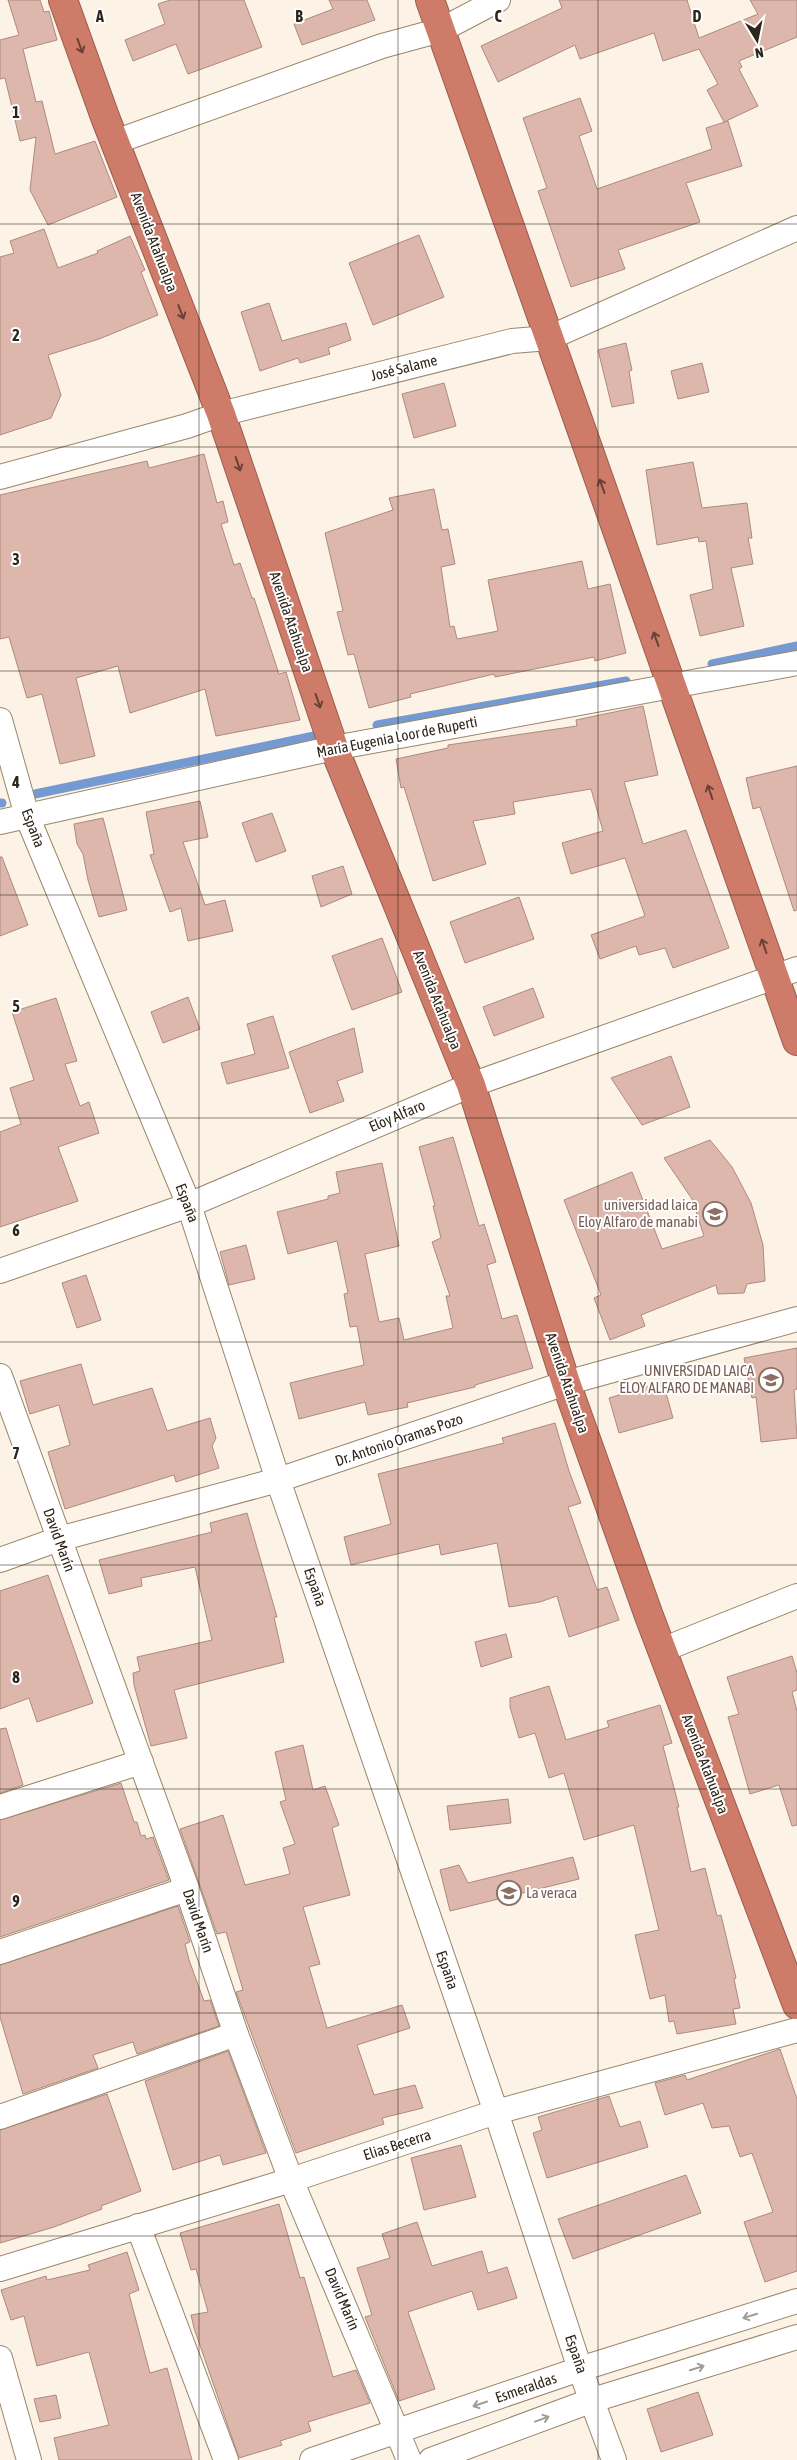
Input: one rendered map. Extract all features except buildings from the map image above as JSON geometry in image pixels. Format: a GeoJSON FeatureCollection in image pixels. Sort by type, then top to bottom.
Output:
{"type":"FeatureCollection","features":[{"type":"Feature","properties":{"kind":"highway","name":"Avenida Atahualpa"},"geometry":{"type":"LineString","coordinates":[[63,0],[115,142],[221,414],[334,748],[471,1085],[566,1383],[662,1650],[797,2005]]}},
{"type":"Feature","properties":{"kind":"highway"},"geometry":{"type":"LineString","coordinates":[[430,0],[673,687],[786,972],[797,1042]]}},
{"type":"Feature","properties":{"kind":"street"},"geometry":{"type":"LineString","coordinates":[[115,142],[382,46],[441,30],[498,0]]}},
{"type":"Feature","properties":{"kind":"street","name":"José Salame"},"geometry":{"type":"LineString","coordinates":[[0,477],[187,426],[221,414],[512,341],[549,338],[797,228]]}},
{"type":"Feature","properties":{"kind":"street","name":"María Eugenia Loor de Ruperti"},"geometry":{"type":"LineString","coordinates":[[0,822],[334,748],[797,663]]}},
{"type":"Feature","properties":{"kind":"street","name":"España"},"geometry":{"type":"LineString","coordinates":[[0,720],[27,816],[189,1205],[278,1480],[496,2112],[580,2369],[614,2460]]}},
{"type":"Feature","properties":{"kind":"street","name":"Eloy Alfaro"},"geometry":{"type":"LineString","coordinates":[[0,1271],[189,1205],[471,1085],[786,972]]}},
{"type":"Feature","properties":{"kind":"street","name":"Dr. Antonio Oramas Pozo"},"geometry":{"type":"LineString","coordinates":[[0,1560],[59,1539],[278,1480],[566,1383],[797,1319]]}},
{"type":"Feature","properties":{"kind":"street","name":"David Marín"},"geometry":{"type":"LineString","coordinates":[[0,1376],[187,1889],[236,2034],[291,2180],[399,2432],[409,2460]]}},
{"type":"Feature","properties":{"kind":"street"},"geometry":{"type":"LineString","coordinates":[[662,1650],[797,1596]]}},
{"type":"Feature","properties":{"kind":"street"},"geometry":{"type":"LineString","coordinates":[[0,1807],[141,1762]]}},
{"type":"Feature","properties":{"kind":"street"},"geometry":{"type":"LineString","coordinates":[[0,1952],[187,1889]]}},
{"type":"Feature","properties":{"kind":"street","name":"Elias Becerra"},"geometry":{"type":"LineString","coordinates":[[0,2269],[291,2180],[496,2112],[797,2030]]}},
{"type":"Feature","properties":{"kind":"street"},"geometry":{"type":"LineString","coordinates":[[0,2117],[236,2034]]}},
{"type":"Feature","properties":{"kind":"street"},"geometry":{"type":"LineString","coordinates":[[138,2226],[226,2460]]}},
{"type":"Feature","properties":{"kind":"street","name":"Esmeraldas"},"geometry":{"type":"LineString","coordinates":[[312,2460],[580,2369],[797,2301]]}},
{"type":"Feature","properties":{"kind":"street"},"geometry":{"type":"LineString","coordinates":[[431,2460],[593,2400],[797,2337]]}},
{"type":"Feature","properties":{"kind":"street"},"geometry":{"type":"LineString","coordinates":[[0,2358],[29,2460]]}},
{"type":"Feature","properties":{"kind":"waterway"},"geometry":{"type":"LineString","coordinates":[[712,664],[797,646]]}},
{"type":"Feature","properties":{"kind":"waterway"},"geometry":{"type":"LineString","coordinates":[[377,725],[626,681]]}},
{"type":"Feature","properties":{"kind":"waterway"},"geometry":{"type":"LineString","coordinates":[[35,794],[314,736]]}},
{"type":"Feature","properties":{"kind":"place","name":"universidad laica Eloy Alfaro de manabi"},"geometry":{"type":"Point","coordinates":[715,1214]}},
{"type":"Feature","properties":{"kind":"place","name":"UNIVERSIDAD LAICA ELOY ALFARO DE MANABI"},"geometry":{"type":"Point","coordinates":[771,1380]}},
{"type":"Feature","properties":{"kind":"place","name":"La veraca"},"geometry":{"type":"Point","coordinates":[509,1893]}}]}
